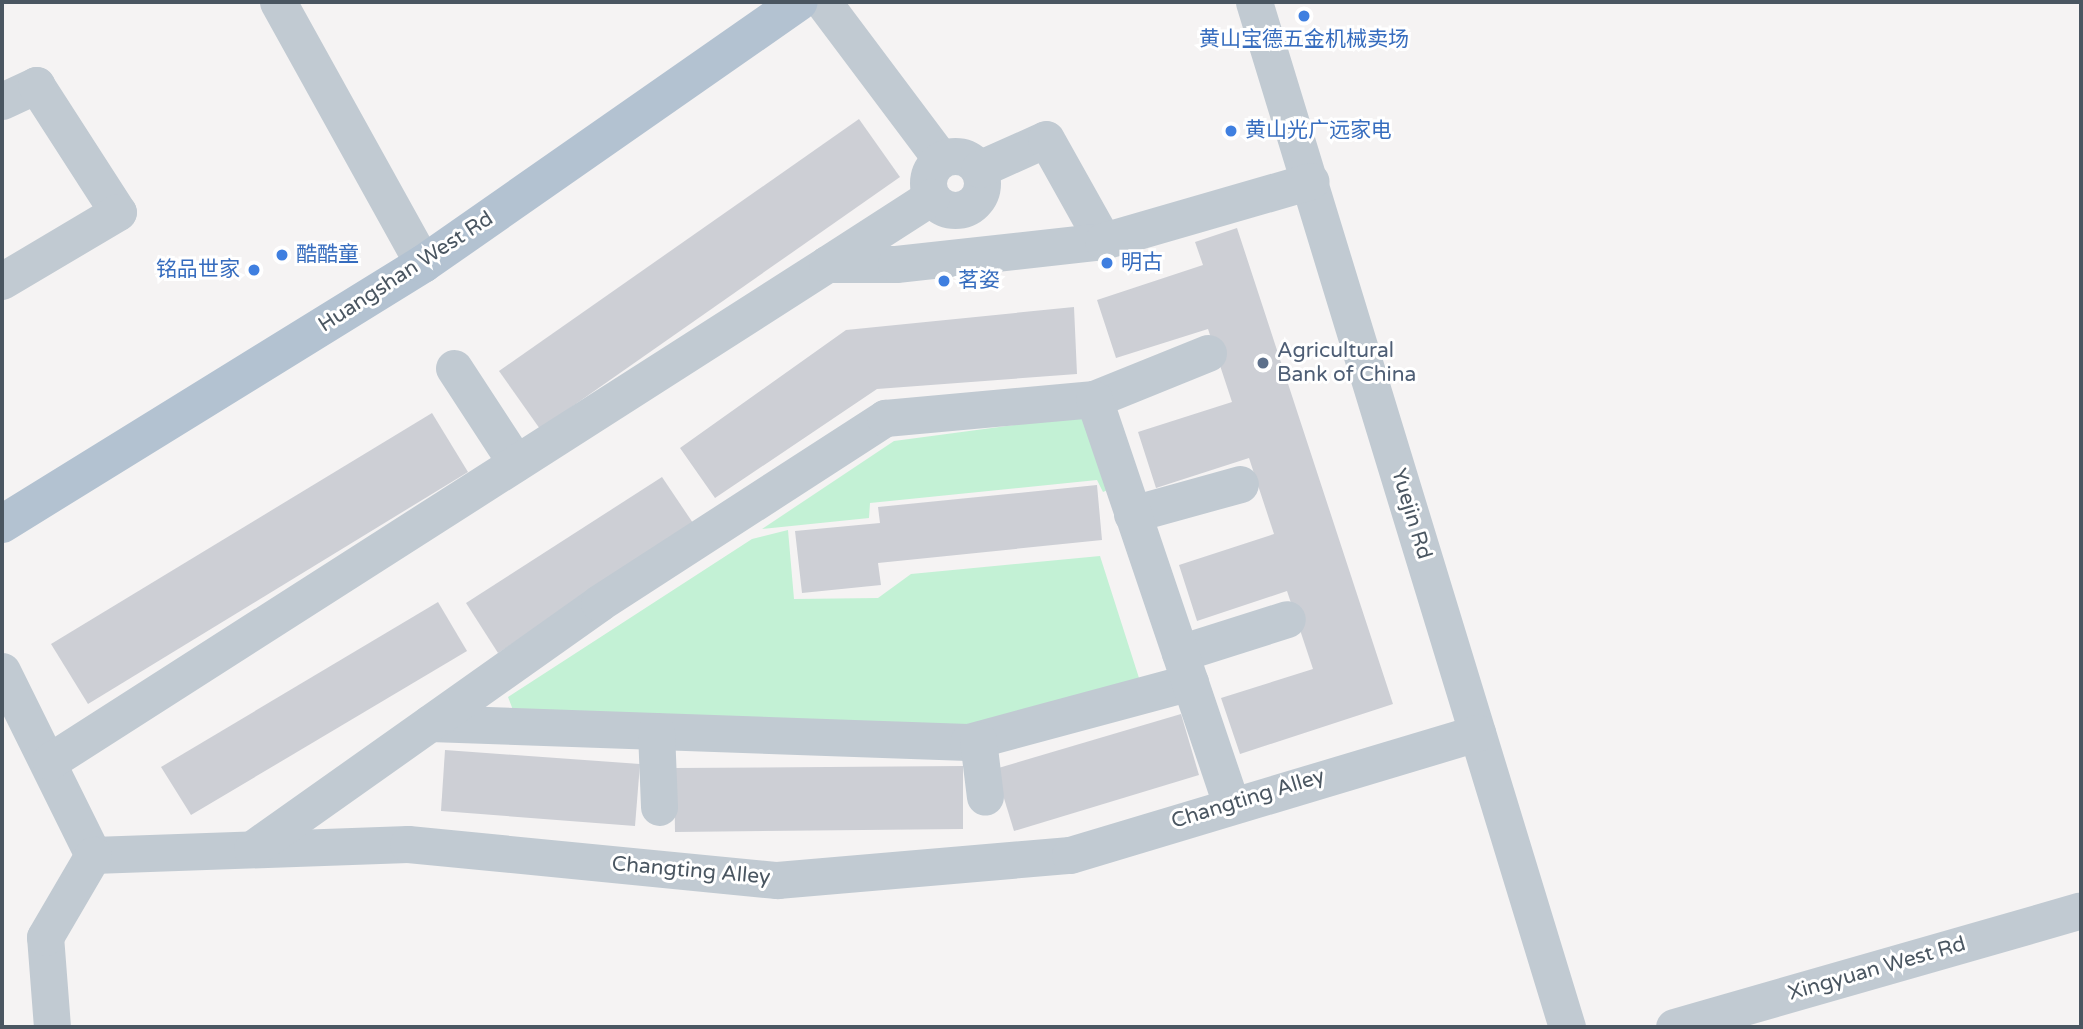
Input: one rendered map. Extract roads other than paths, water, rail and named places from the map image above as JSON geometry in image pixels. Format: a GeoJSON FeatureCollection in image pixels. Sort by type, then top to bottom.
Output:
{"type":"FeatureCollection","features":[{"type":"Feature","properties":{"kind":"main road","name":"Huangshan West Rd"},"geometry":{"type":"LineString","coordinates":[[2,524],[423,264],[799,2]]}},
{"type":"Feature","properties":{"kind":"street"},"geometry":{"type":"LineString","coordinates":[[278,2],[423,264]]}},
{"type":"Feature","properties":{"kind":"street"},"geometry":{"type":"LineString","coordinates":[[823,2],[941,159]]}},
{"type":"Feature","properties":{"kind":"street","name":"Yuejin Rd"},"geometry":{"type":"LineString","coordinates":[[1254,2],[1311,181],[1567,1027]]}},
{"type":"Feature","properties":{"kind":"street"},"geometry":{"type":"LineString","coordinates":[[2,101],[36,85],[118,212],[2,281]]}},
{"type":"Feature","properties":{"kind":"street"},"geometry":{"type":"LineString","coordinates":[[979,169],[1046,139],[1103,241]]}},
{"type":"Feature","properties":{"kind":"street"},"geometry":{"type":"LineString","coordinates":[[962,157],[979,169],[983,183],[979,197],[969,208],[955,211],[941,208],[931,197],[929,176],[941,159],[962,157]]}},
{"type":"Feature","properties":{"kind":"street"},"geometry":{"type":"LineString","coordinates":[[827,264],[896,264],[1103,241],[1311,181]]}},
{"type":"Feature","properties":{"kind":"street"},"geometry":{"type":"LineString","coordinates":[[50,761],[931,197]]}},
{"type":"Feature","properties":{"kind":"street"},"geometry":{"type":"LineString","coordinates":[[252,849],[599,603],[885,418],[1094,399],[1208,353]]}},
{"type":"Feature","properties":{"kind":"street"},"geometry":{"type":"LineString","coordinates":[[454,368],[516,463]]}},
{"type":"Feature","properties":{"kind":"street"},"geometry":{"type":"LineString","coordinates":[[1094,399],[1231,803]]}},
{"type":"Feature","properties":{"kind":"street"},"geometry":{"type":"LineString","coordinates":[[1132,514],[1241,484]]}},
{"type":"Feature","properties":{"kind":"street"},"geometry":{"type":"LineString","coordinates":[[430,723],[978,740],[1185,668],[1287,619]]}},
{"type":"Feature","properties":{"kind":"street"},"geometry":{"type":"LineString","coordinates":[[2,671],[50,761],[93,855],[45,937],[52,1027]]}},
{"type":"Feature","properties":{"kind":"street"},"geometry":{"type":"LineString","coordinates":[[656,731],[659,807]]}},
{"type":"Feature","properties":{"kind":"street","name":"Changting Alley"},"geometry":{"type":"LineString","coordinates":[[93,855],[408,844],[777,880],[1070,855],[1231,803],[1477,733]]}},
{"type":"Feature","properties":{"kind":"street"},"geometry":{"type":"LineString","coordinates":[[978,740],[985,797]]}},
{"type":"Feature","properties":{"kind":"street","name":"Xingyuan West Rd"},"geometry":{"type":"LineString","coordinates":[[1674,1027],[2081,910]]}},
{"type":"Feature","properties":{"kind":"place","name":"黄山宝德五金机械卖场"},"geometry":{"type":"Point","coordinates":[1304,16]}},
{"type":"Feature","properties":{"kind":"place","name":"黄山光广远家电"},"geometry":{"type":"Point","coordinates":[1231,131]}},
{"type":"Feature","properties":{"kind":"place","name":"酷酷童"},"geometry":{"type":"Point","coordinates":[282,255]}},
{"type":"Feature","properties":{"kind":"place","name":"明古"},"geometry":{"type":"Point","coordinates":[1107,263]}},
{"type":"Feature","properties":{"kind":"place","name":"铭品世家"},"geometry":{"type":"Point","coordinates":[254,270]}},
{"type":"Feature","properties":{"kind":"place","name":"茗姿"},"geometry":{"type":"Point","coordinates":[944,281]}},
{"type":"Feature","properties":{"kind":"place","name":"Agricultural Bank of China"},"geometry":{"type":"Point","coordinates":[1263,363]}}]}
